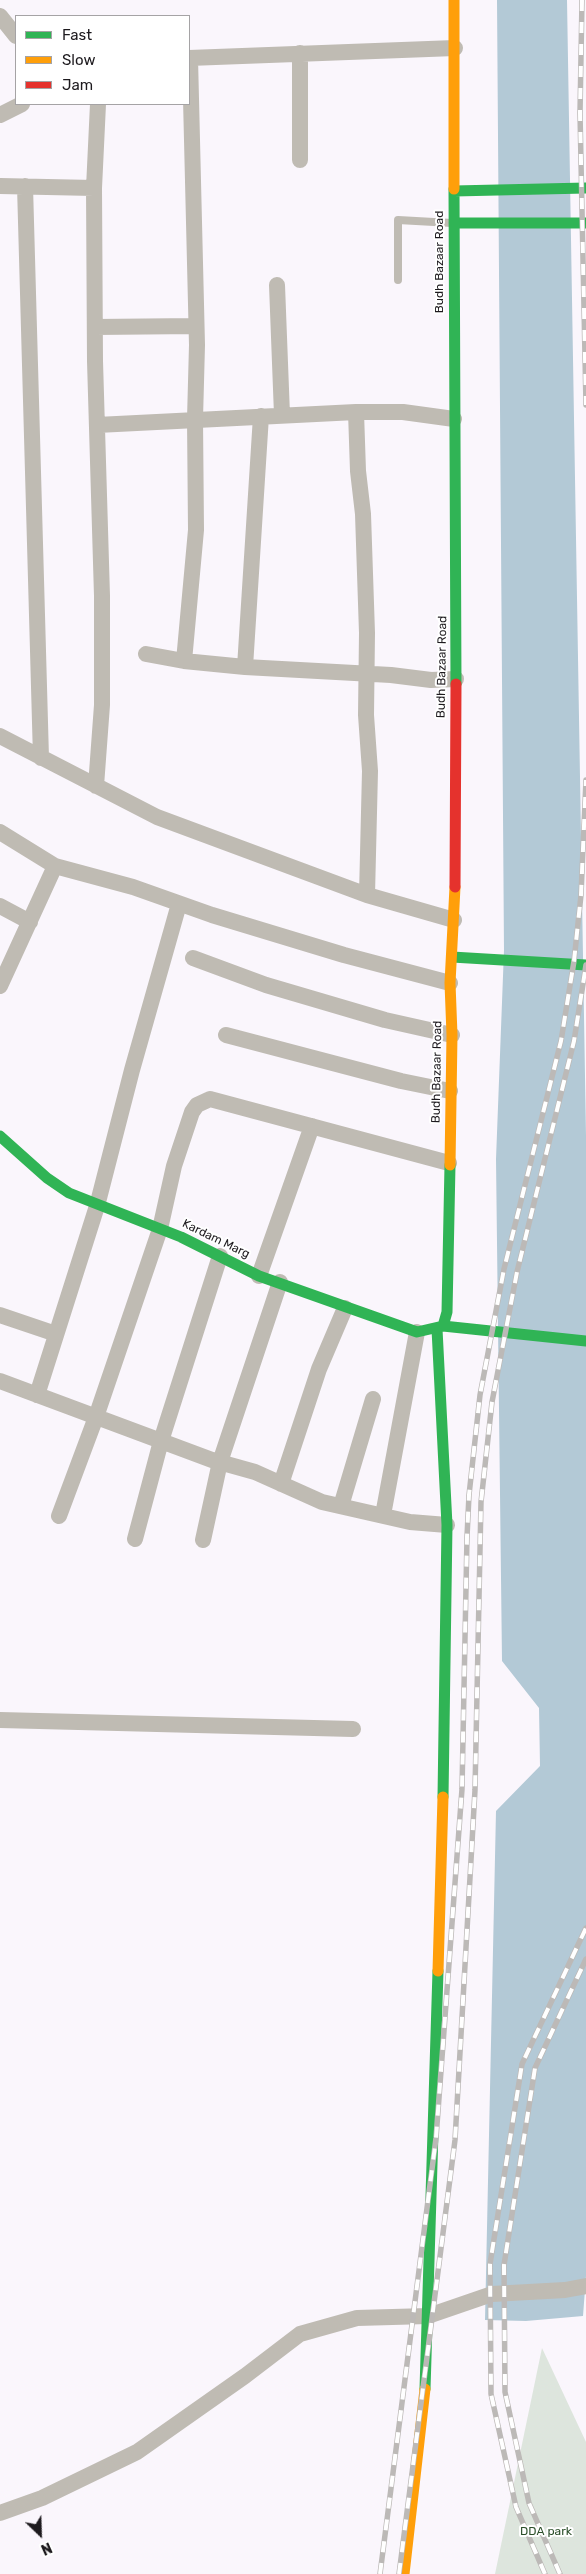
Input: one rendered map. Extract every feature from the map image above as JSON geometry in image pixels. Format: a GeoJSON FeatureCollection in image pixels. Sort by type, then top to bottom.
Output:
{"type":"FeatureCollection","features":[{"type":"Feature","properties":{"kind":"street","name":"Budh Bazaar Road"},"geometry":{"type":"LineString","coordinates":[[404,2574],[426,2376],[444,1742],[447,1525],[440,1328],[447,1312],[452,1034],[450,983],[454,920],[456,680],[454,0]]}},
{"type":"Feature","properties":{"kind":"street"},"geometry":{"type":"LineString","coordinates":[[0,16],[15,35]]}},
{"type":"Feature","properties":{"kind":"street"},"geometry":{"type":"LineString","coordinates":[[190,58],[455,48]]}},
{"type":"Feature","properties":{"kind":"street"},"geometry":{"type":"LineString","coordinates":[[300,53],[300,160]]}},
{"type":"Feature","properties":{"kind":"street"},"geometry":{"type":"LineString","coordinates":[[184,661],[196,530],[196,326],[190,96]]}},
{"type":"Feature","properties":{"kind":"street"},"geometry":{"type":"LineString","coordinates":[[0,115],[20,105]]}},
{"type":"Feature","properties":{"kind":"street"},"geometry":{"type":"LineString","coordinates":[[96,786],[102,705],[102,596],[95,327],[94,188],[98,105]]}},
{"type":"Feature","properties":{"kind":"street"},"geometry":{"type":"LineString","coordinates":[[0,186],[94,188]]}},
{"type":"Feature","properties":{"kind":"street"},"geometry":{"type":"LineString","coordinates":[[25,186],[41,758]]}},
{"type":"Feature","properties":{"kind":"street"},"geometry":{"type":"LineString","coordinates":[[454,191],[586,188]]}},
{"type":"Feature","properties":{"kind":"street"},"geometry":{"type":"LineString","coordinates":[[454,223],[586,223]]}},
{"type":"Feature","properties":{"kind":"street"},"geometry":{"type":"LineString","coordinates":[[277,285],[282,415]]}},
{"type":"Feature","properties":{"kind":"street"},"geometry":{"type":"LineString","coordinates":[[95,327],[196,326]]}},
{"type":"Feature","properties":{"kind":"street"},"geometry":{"type":"LineString","coordinates":[[97,425],[356,412],[402,412],[454,419]]}},
{"type":"Feature","properties":{"kind":"street"},"geometry":{"type":"LineString","coordinates":[[356,412],[358,471],[363,514],[370,770],[367,895]]}},
{"type":"Feature","properties":{"kind":"street"},"geometry":{"type":"LineString","coordinates":[[245,667],[261,416]]}},
{"type":"Feature","properties":{"kind":"street"},"geometry":{"type":"LineString","coordinates":[[146,654],[184,661],[245,667],[431,680],[456,680]]}},
{"type":"Feature","properties":{"kind":"street"},"geometry":{"type":"LineString","coordinates":[[0,736],[157,817],[270,860],[318,874],[367,895],[416,907],[454,920]]}},
{"type":"Feature","properties":{"kind":"street"},"geometry":{"type":"LineString","coordinates":[[0,832],[55,866],[133,887],[179,904],[344,955],[450,983]]}},
{"type":"Feature","properties":{"kind":"street"},"geometry":{"type":"LineString","coordinates":[[1,983],[55,866]]}},
{"type":"Feature","properties":{"kind":"street"},"geometry":{"type":"LineString","coordinates":[[37,1394],[97,1206],[132,1070],[179,904]]}},
{"type":"Feature","properties":{"kind":"street"},"geometry":{"type":"LineString","coordinates":[[0,906],[30,922]]}},
{"type":"Feature","properties":{"kind":"street"},"geometry":{"type":"LineString","coordinates":[[452,957],[586,964]]}},
{"type":"Feature","properties":{"kind":"street"},"geometry":{"type":"LineString","coordinates":[[193,958],[266,985],[385,1020],[452,1034]]}},
{"type":"Feature","properties":{"kind":"street"},"geometry":{"type":"LineString","coordinates":[[226,1035],[400,1082],[450,1091]]}},
{"type":"Feature","properties":{"kind":"street"},"geometry":{"type":"LineString","coordinates":[[59,1516],[96,1417],[160,1229],[174,1166],[192,1112],[197,1105],[210,1099],[449,1163]]}},
{"type":"Feature","properties":{"kind":"street"},"geometry":{"type":"LineString","coordinates":[[259,1276],[312,1126]]}},
{"type":"Feature","properties":{"kind":"street","name":"Kardam Marg"},"geometry":{"type":"LineString","coordinates":[[0,1136],[47,1178],[69,1194],[160,1229],[259,1276],[280,1282],[345,1308],[417,1332],[440,1328],[586,1341]]}},
{"type":"Feature","properties":{"kind":"street"},"geometry":{"type":"LineString","coordinates":[[135,1539],[161,1441],[220,1256]]}},
{"type":"Feature","properties":{"kind":"street"},"geometry":{"type":"LineString","coordinates":[[203,1540],[220,1462],[280,1282]]}},
{"type":"Feature","properties":{"kind":"street"},"geometry":{"type":"LineString","coordinates":[[281,1484],[319,1369],[345,1308]]}},
{"type":"Feature","properties":{"kind":"street"},"geometry":{"type":"LineString","coordinates":[[0,1316],[56,1334]]}},
{"type":"Feature","properties":{"kind":"street"},"geometry":{"type":"LineString","coordinates":[[383,1515],[417,1332]]}},
{"type":"Feature","properties":{"kind":"street"},"geometry":{"type":"LineString","coordinates":[[0,1381],[161,1441],[255,1472],[322,1502],[410,1522],[447,1525]]}},
{"type":"Feature","properties":{"kind":"street"},"geometry":{"type":"LineString","coordinates":[[341,1506],[373,1399]]}},
{"type":"Feature","properties":{"kind":"street"},"geometry":{"type":"LineString","coordinates":[[0,1720],[353,1729]]}},
{"type":"Feature","properties":{"kind":"street"},"geometry":{"type":"LineString","coordinates":[[0,2513],[42,2498],[136,2452],[245,2376],[300,2334],[358,2318],[428,2316],[492,2294],[565,2290],[586,2286]]}},
{"type":"Feature","properties":{"kind":"lane"},"geometry":{"type":"LineString","coordinates":[[398,280],[398,220],[454,223]]}},
{"type":"Feature","properties":{"kind":"green space","name":"DDA park"},"geometry":{"type":"Polygon","coordinates":[[[542,2348],[586,2442],[586,2574],[495,2574],[542,2348]]]}},
{"type":"Feature","properties":{"kind":"water"},"geometry":{"type":"Polygon","coordinates":[[[497,0],[567,0],[586,1136],[586,2276],[583,2316],[526,2321],[485,2320],[496,1811],[540,1766],[539,1708],[502,1661],[496,1159],[504,950],[497,0]]]}},
{"type":"Feature","properties":{"kind":"railway"},"geometry":{"type":"LineString","coordinates":[[582,0],[580,113],[586,405]]}},
{"type":"Feature","properties":{"kind":"railway"},"geometry":{"type":"LineString","coordinates":[[380,2574],[436,2138],[462,1789],[467,1537],[469,1495],[480,1395],[504,1269],[561,1041],[574,961],[581,895],[586,780]]}},
{"type":"Feature","properties":{"kind":"railway"},"geometry":{"type":"LineString","coordinates":[[399,2574],[455,2140],[475,1790],[481,1502],[492,1402],[517,1272],[574,1041],[586,965]]}},
{"type":"Feature","properties":{"kind":"railway"},"geometry":{"type":"LineString","coordinates":[[545,2574],[516,2507],[491,2394],[490,2264],[522,2064],[586,1928]]}},
{"type":"Feature","properties":{"kind":"railway"},"geometry":{"type":"LineString","coordinates":[[560,2574],[529,2503],[505,2392],[504,2265],[535,2068],[586,1959]]}},
{"type":"Feature","properties":{"kind":"traffic: fast"},"geometry":{"type":"LineString","coordinates":[[454,191],[586,188]]}},
{"type":"Feature","properties":{"kind":"traffic: fast"},"geometry":{"type":"LineString","coordinates":[[454,189],[456,684]]}},
{"type":"Feature","properties":{"kind":"traffic: fast"},"geometry":{"type":"LineString","coordinates":[[454,223],[586,223]]}},
{"type":"Feature","properties":{"kind":"traffic: fast"},"geometry":{"type":"LineString","coordinates":[[452,957],[586,965]]}},
{"type":"Feature","properties":{"kind":"traffic: fast"},"geometry":{"type":"LineString","coordinates":[[0,1136],[47,1178],[69,1193],[181,1237],[259,1276],[417,1332],[443,1326],[447,1312],[450,1165]]}},
{"type":"Feature","properties":{"kind":"traffic: fast"},"geometry":{"type":"LineString","coordinates":[[443,1326],[586,1341]]}},
{"type":"Feature","properties":{"kind":"traffic: fast"},"geometry":{"type":"LineString","coordinates":[[437,1329],[447,1525],[443,1797]]}},
{"type":"Feature","properties":{"kind":"traffic: fast"},"geometry":{"type":"LineString","coordinates":[[425,2389],[438,1971]]}},
{"type":"Feature","properties":{"kind":"traffic: slow"},"geometry":{"type":"LineString","coordinates":[[454,0],[454,189]]}},
{"type":"Feature","properties":{"kind":"traffic: slow"},"geometry":{"type":"LineString","coordinates":[[450,1165],[452,1035],[450,983],[455,887]]}},
{"type":"Feature","properties":{"kind":"traffic: slow"},"geometry":{"type":"LineString","coordinates":[[438,1971],[443,1797]]}},
{"type":"Feature","properties":{"kind":"traffic: slow"},"geometry":{"type":"LineString","coordinates":[[404,2574],[425,2389]]}},
{"type":"Feature","properties":{"kind":"traffic: jam"},"geometry":{"type":"LineString","coordinates":[[455,887],[456,684]]}}]}
